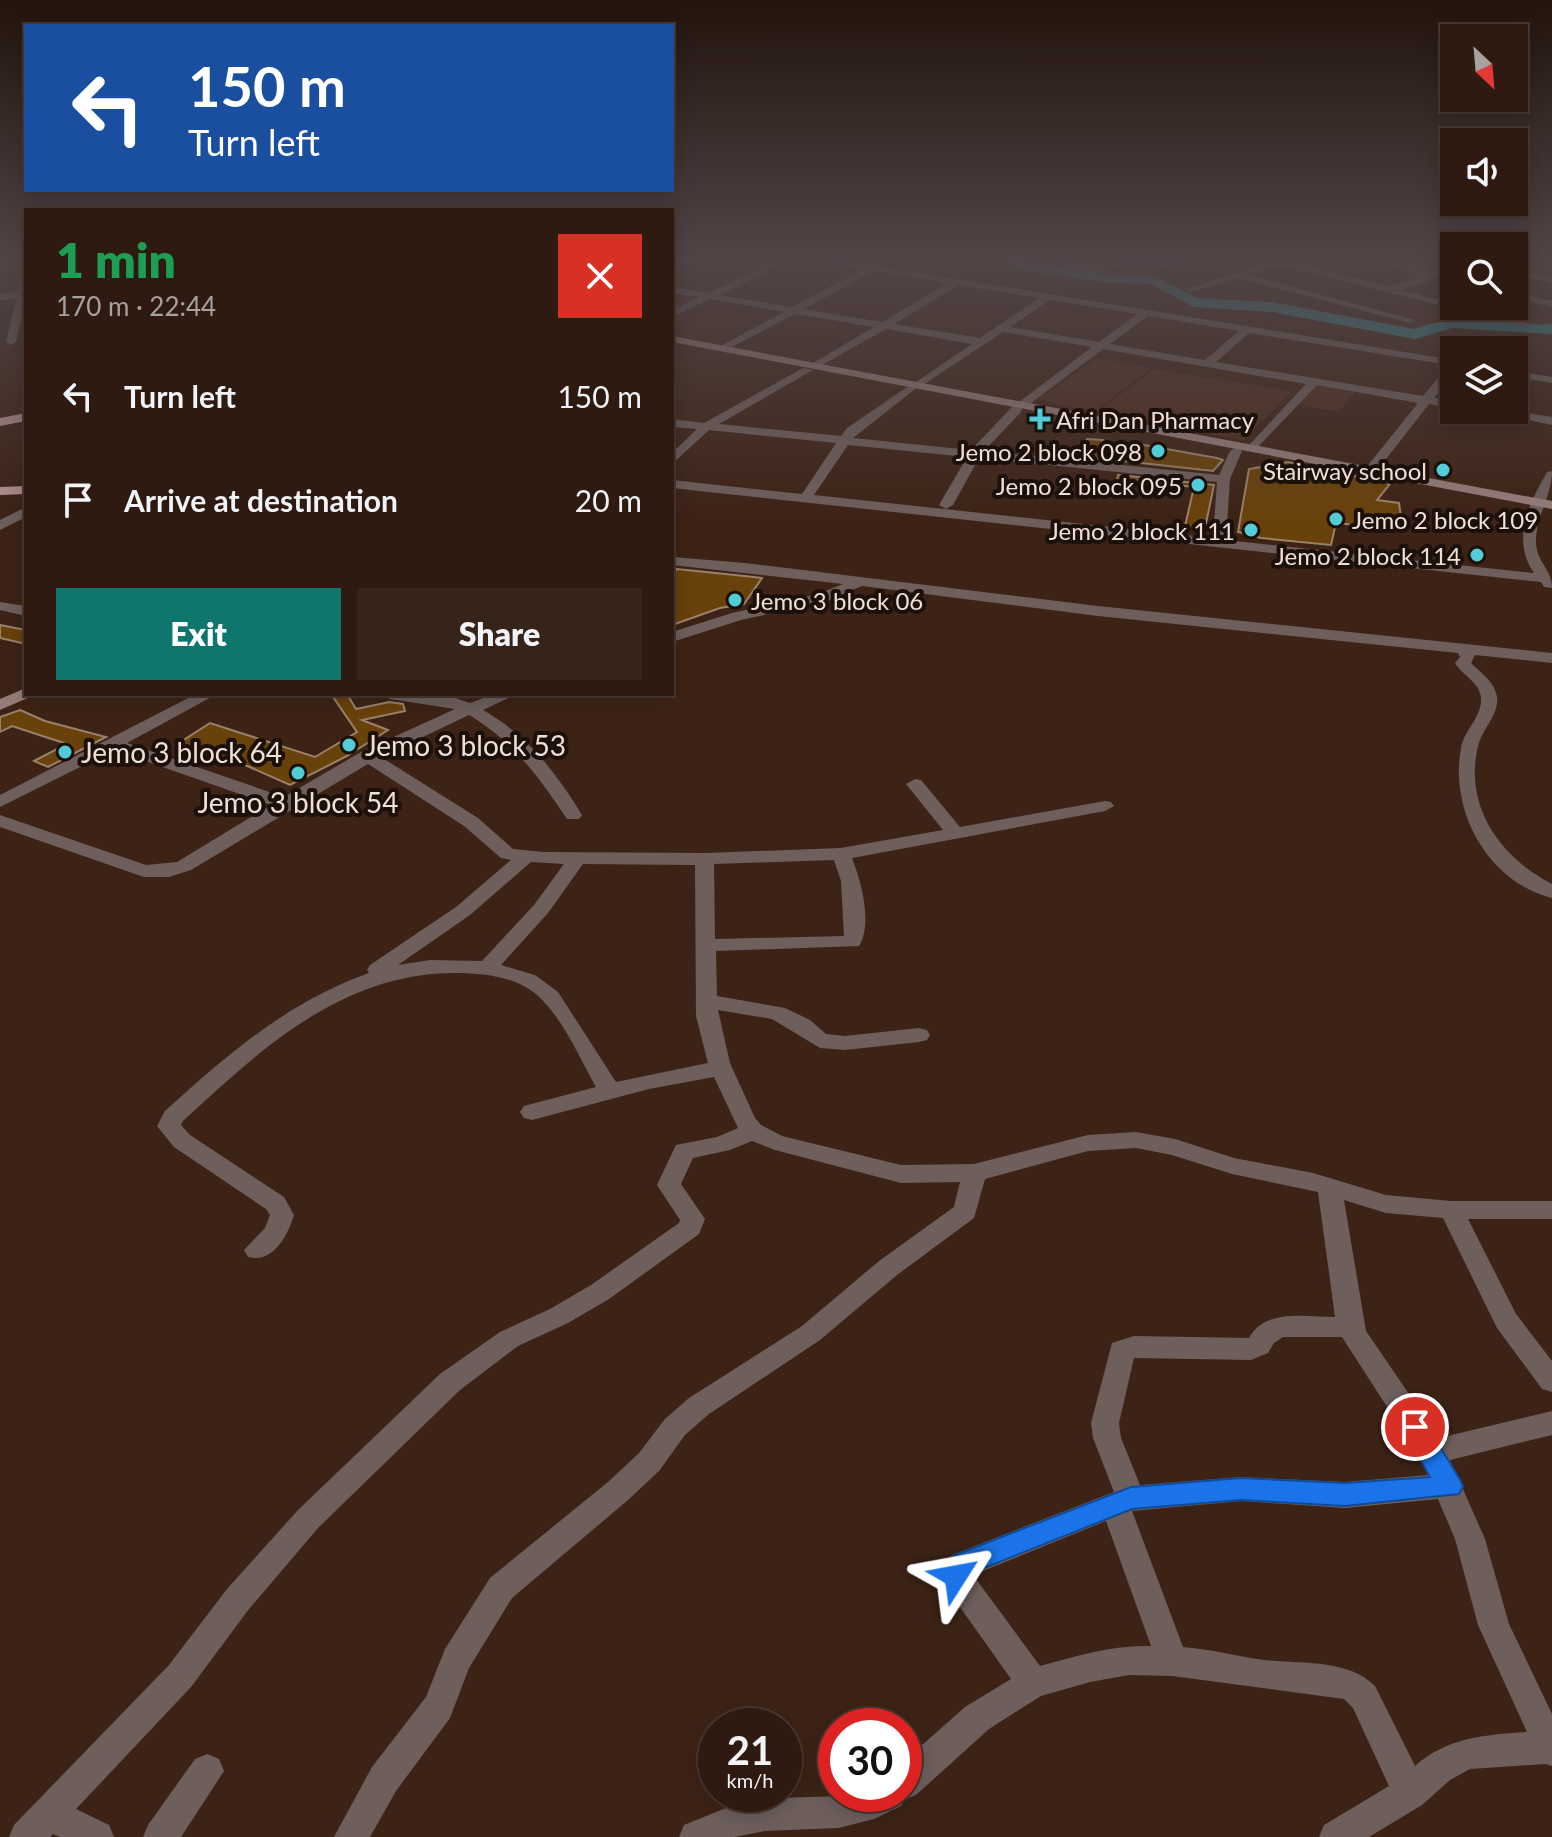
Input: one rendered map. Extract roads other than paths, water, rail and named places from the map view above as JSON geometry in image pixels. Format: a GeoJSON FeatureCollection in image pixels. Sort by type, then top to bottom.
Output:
{"type":"FeatureCollection","features":[{"type":"Feature","properties":{"kind":"main road"},"geometry":{"type":"LineString","coordinates":[[0,419],[20,418]]}},
{"type":"Feature","properties":{"kind":"main road"},"geometry":{"type":"LineString","coordinates":[[2,491],[24,490]]}},
{"type":"Feature","properties":{"kind":"street"},"geometry":{"type":"LineString","coordinates":[[698,347],[1371,469],[1544,506]]}},
{"type":"Feature","properties":{"kind":"street"},"geometry":{"type":"LineString","coordinates":[[713,347],[812,367]]}},
{"type":"Feature","properties":{"kind":"street"},"geometry":{"type":"LineString","coordinates":[[674,458],[707,426],[847,347]]}},
{"type":"Feature","properties":{"kind":"street"},"geometry":{"type":"LineString","coordinates":[[805,499],[844,440],[866,418],[975,347]]}},
{"type":"Feature","properties":{"kind":"street"},"geometry":{"type":"LineString","coordinates":[[946,505],[975,453],[1020,406],[1103,347],[1440,402]]}},
{"type":"Feature","properties":{"kind":"street"},"geometry":{"type":"LineString","coordinates":[[1207,364],[1227,347]]}},
{"type":"Feature","properties":{"kind":"street"},"geometry":{"type":"LineString","coordinates":[[1345,347],[1440,363]]}},
{"type":"Feature","properties":{"kind":"street"},"geometry":{"type":"LineString","coordinates":[[1528,376],[1552,380]]}},
{"type":"Feature","properties":{"kind":"street"},"geometry":{"type":"LineString","coordinates":[[1254,447],[1315,381]]}},
{"type":"Feature","properties":{"kind":"street"},"geometry":{"type":"LineString","coordinates":[[1371,469],[1440,384]]}},
{"type":"Feature","properties":{"kind":"street"},"geometry":{"type":"LineString","coordinates":[[1528,417],[1552,421]]}},
{"type":"Feature","properties":{"kind":"street"},"geometry":{"type":"LineString","coordinates":[[674,423],[1224,479]]}},
{"type":"Feature","properties":{"kind":"street"},"geometry":{"type":"LineString","coordinates":[[1173,435],[1236,451],[1544,506]]}},
{"type":"Feature","properties":{"kind":"street"},"geometry":{"type":"LineString","coordinates":[[1219,544],[1224,479],[1236,451]]}},
{"type":"Feature","properties":{"kind":"street"},"geometry":{"type":"LineString","coordinates":[[1550,583],[1531,557],[1552,475]]}},
{"type":"Feature","properties":{"kind":"street"},"geometry":{"type":"LineString","coordinates":[[674,484],[1550,583]]}},
{"type":"Feature","properties":{"kind":"street"},"geometry":{"type":"LineString","coordinates":[[0,526],[24,512]]}},
{"type":"Feature","properties":{"kind":"street"},"geometry":{"type":"LineString","coordinates":[[674,561],[1098,611],[1552,658]]}},
{"type":"Feature","properties":{"kind":"street"},"geometry":{"type":"LineString","coordinates":[[674,636],[737,616],[822,598],[861,581]]}},
{"type":"Feature","properties":{"kind":"street"},"geometry":{"type":"LineString","coordinates":[[2,610],[24,596]]}},
{"type":"Feature","properties":{"kind":"street"},"geometry":{"type":"LineString","coordinates":[[2,610],[24,617]]}},
{"type":"Feature","properties":{"kind":"street"},"geometry":{"type":"LineString","coordinates":[[1465,650],[1468,657],[1463,663],[1487,689],[1490,700],[1470,743],[1467,766],[1476,823],[1509,866],[1552,892]]}},
{"type":"Feature","properties":{"kind":"street"},"geometry":{"type":"LineString","coordinates":[[0,695],[24,684]]}},
{"type":"Feature","properties":{"kind":"street"},"geometry":{"type":"LineString","coordinates":[[0,705],[24,694]]}},
{"type":"Feature","properties":{"kind":"street"},"geometry":{"type":"LineString","coordinates":[[0,802],[205,696]]}},
{"type":"Feature","properties":{"kind":"street"},"geometry":{"type":"LineString","coordinates":[[0,821],[144,871],[169,871],[184,866],[367,756],[504,696]]}},
{"type":"Feature","properties":{"kind":"street"},"geometry":{"type":"LineString","coordinates":[[437,697],[469,710],[524,745],[555,783],[573,815]]}},
{"type":"Feature","properties":{"kind":"street"},"geometry":{"type":"LineString","coordinates":[[113,744],[286,804]]}},
{"type":"Feature","properties":{"kind":"street"},"geometry":{"type":"LineString","coordinates":[[367,756],[471,822],[508,854],[527,856],[706,859],[841,854],[1105,806]]}},
{"type":"Feature","properties":{"kind":"street"},"geometry":{"type":"LineString","coordinates":[[915,784],[956,834]]}},
{"type":"Feature","properties":{"kind":"street"},"geometry":{"type":"LineString","coordinates":[[704,945],[852,942],[855,934],[851,881],[841,854]]}},
{"type":"Feature","properties":{"kind":"street"},"geometry":{"type":"LineString","coordinates":[[257,1250],[276,1233],[282,1215],[275,1203],[182,1141],[169,1126],[173,1117],[268,1035],[358,982],[463,911],[527,856]]}},
{"type":"Feature","properties":{"kind":"street"},"geometry":{"type":"LineString","coordinates":[[487,968],[541,909],[577,859]]}},
{"type":"Feature","properties":{"kind":"street"},"geometry":{"type":"LineString","coordinates":[[706,859],[703,868],[707,1016],[721,1068],[736,1106],[753,1131],[775,1142],[901,1174],[974,1173],[1088,1143],[1136,1140],[1175,1147],[1232,1166],[1386,1204],[1451,1210],[1552,1210]]}},
{"type":"Feature","properties":{"kind":"street"},"geometry":{"type":"LineString","coordinates":[[358,982],[399,969],[451,964],[487,968],[524,978],[543,989],[610,1091]]}},
{"type":"Feature","properties":{"kind":"street"},"geometry":{"type":"LineString","coordinates":[[706,1001],[777,1013],[802,1025],[820,1041],[845,1043],[919,1035]]}},
{"type":"Feature","properties":{"kind":"street"},"geometry":{"type":"LineString","coordinates":[[532,1112],[610,1091],[721,1068]]}},
{"type":"Feature","properties":{"kind":"street"},"geometry":{"type":"LineString","coordinates":[[38,1825],[180,1676],[238,1599],[308,1519],[450,1382],[509,1339],[559,1316],[600,1292],[694,1224],[669,1185],[684,1151],[722,1144],[753,1131]]}},
{"type":"Feature","properties":{"kind":"street"},"geometry":{"type":"LineString","coordinates":[[351,1837],[384,1779],[438,1707],[456,1660],[501,1588],[618,1491],[649,1462],[675,1427],[699,1406],[811,1333],[888,1268],[953,1223],[965,1212],[974,1173]]}},
{"type":"Feature","properties":{"kind":"street"},"geometry":{"type":"LineString","coordinates":[[1330,1188],[1352,1327],[1382,1379],[1432,1452],[1449,1486],[1470,1539],[1494,1625],[1551,1748],[1467,1753],[1438,1768],[1410,1793],[1336,1837]]}},
{"type":"Feature","properties":{"kind":"street"},"geometry":{"type":"LineString","coordinates":[[1451,1210],[1506,1321],[1552,1381]]}},
{"type":"Feature","properties":{"kind":"street"},"geometry":{"type":"LineString","coordinates":[[1172,1661],[1107,1438],[1105,1423],[1122,1351],[1134,1347],[1251,1349],[1259,1346],[1264,1336],[1278,1327],[1352,1327]]}},
{"type":"Feature","properties":{"kind":"street"},"geometry":{"type":"LineString","coordinates":[[1432,1452],[1552,1423]]}},
{"type":"Feature","properties":{"kind":"street"},"geometry":{"type":"LineString","coordinates":[[1033,1683],[956,1576],[956,1570],[965,1564],[1123,1501],[1241,1489],[1345,1495],[1449,1486]]}},
{"type":"Feature","properties":{"kind":"street"},"geometry":{"type":"LineString","coordinates":[[922,1767],[977,1718],[1033,1683],[1129,1660],[1172,1661],[1210,1664],[1255,1674],[1354,1687],[1364,1697],[1410,1793]]}},
{"type":"Feature","properties":{"kind":"street"},"geometry":{"type":"LineString","coordinates":[[160,1837],[207,1771]]}},
{"type":"Feature","properties":{"kind":"street"},"geometry":{"type":"LineString","coordinates":[[696,1837],[748,1816],[818,1812]]}},
{"type":"Feature","properties":{"kind":"street"},"geometry":{"type":"LineString","coordinates":[[38,1825],[97,1837]]}},
{"type":"Feature","properties":{"kind":"place","name":"Afri Dan Pharmacy"},"geometry":{"type":"Point","coordinates":[1040,419]}},
{"type":"Feature","properties":{"kind":"place","name":"Jemo 2 block 098"},"geometry":{"type":"Point","coordinates":[1158,451]}},
{"type":"Feature","properties":{"kind":"place","name":"Stairway school"},"geometry":{"type":"Point","coordinates":[1443,470]}},
{"type":"Feature","properties":{"kind":"place","name":"Jemo 2 block 095"},"geometry":{"type":"Point","coordinates":[1198,485]}},
{"type":"Feature","properties":{"kind":"place","name":"Jemo 2 block 109"},"geometry":{"type":"Point","coordinates":[1336,519]}},
{"type":"Feature","properties":{"kind":"place","name":"Jemo 2 block 111"},"geometry":{"type":"Point","coordinates":[1251,530]}},
{"type":"Feature","properties":{"kind":"place","name":"Jemo 2 block 114"},"geometry":{"type":"Point","coordinates":[1477,555]}},
{"type":"Feature","properties":{"kind":"place","name":"Jemo 3 block 06"},"geometry":{"type":"Point","coordinates":[735,600]}},
{"type":"Feature","properties":{"kind":"place","name":"Jemo 3 block 53"},"geometry":{"type":"Point","coordinates":[349,745]}},
{"type":"Feature","properties":{"kind":"place","name":"Jemo 3 block 64"},"geometry":{"type":"Point","coordinates":[65,752]}},
{"type":"Feature","properties":{"kind":"place","name":"Jemo 3 block 54"},"geometry":{"type":"Point","coordinates":[298,773]}}]}
